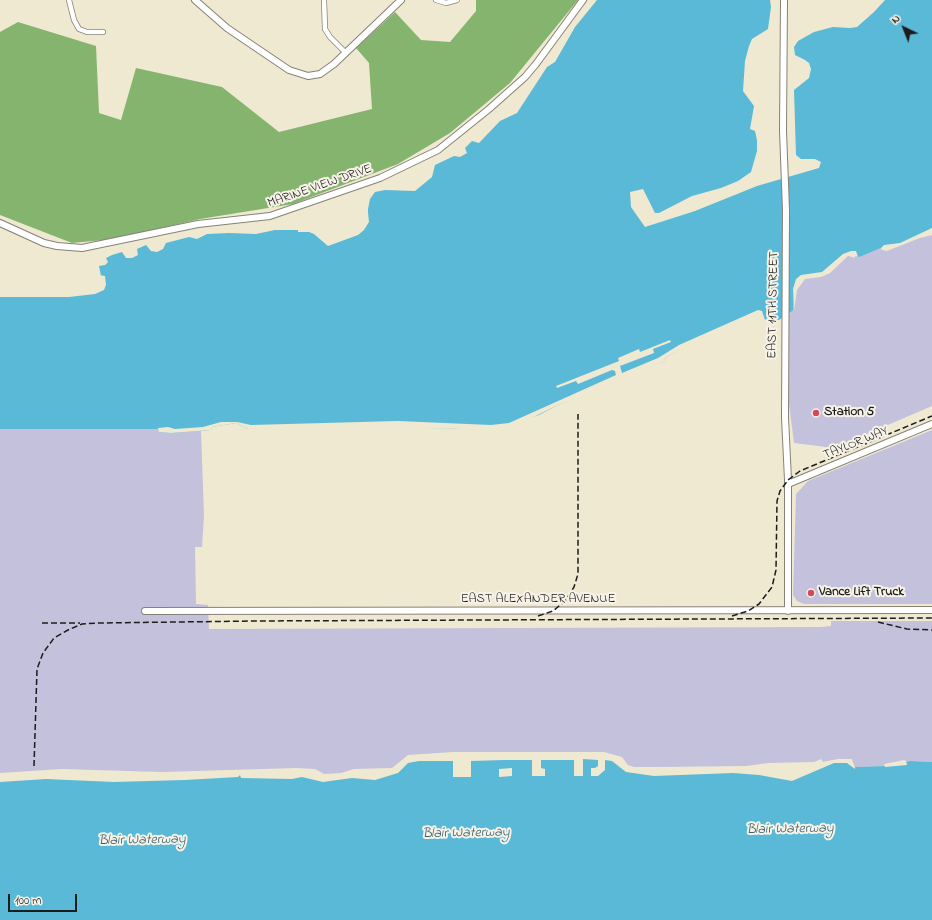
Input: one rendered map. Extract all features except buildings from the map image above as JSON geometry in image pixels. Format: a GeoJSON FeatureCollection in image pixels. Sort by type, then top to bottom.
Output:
{"type":"FeatureCollection","features":[{"type":"Feature","properties":{"kind":"street"},"geometry":{"type":"LineString","coordinates":[[69,0],[74,20],[79,28],[87,32],[103,32]]}},
{"type":"Feature","properties":{"kind":"street"},"geometry":{"type":"LineString","coordinates":[[195,0],[228,28],[297,74],[308,76],[320,74],[334,64],[401,0]]}},
{"type":"Feature","properties":{"kind":"street"},"geometry":{"type":"LineString","coordinates":[[324,0],[325,29],[330,37],[345,52]]}},
{"type":"Feature","properties":{"kind":"street"},"geometry":{"type":"LineString","coordinates":[[436,0],[446,3],[457,0]]}},
{"type":"Feature","properties":{"kind":"street","name":"MARINE VIEW DRIVE"},"geometry":{"type":"LineString","coordinates":[[0,223],[44,243],[56,246],[82,248],[103,245],[176,228],[270,216],[374,180],[431,155],[471,124],[525,77],[583,0]]}},
{"type":"Feature","properties":{"kind":"street","name":"EAST 11TH STREET"},"geometry":{"type":"LineString","coordinates":[[784,0],[783,131],[786,210],[784,417],[788,484],[788,611]]}},
{"type":"Feature","properties":{"kind":"street","name":"TAYLOR WAY"},"geometry":{"type":"LineString","coordinates":[[788,484],[932,424]]}},
{"type":"Feature","properties":{"kind":"street","name":"EAST ALEXANDER AVENUE"},"geometry":{"type":"LineString","coordinates":[[145,611],[932,610]]}},
{"type":"Feature","properties":{"kind":"shaded area"},"geometry":{"type":"Polygon","coordinates":[[[932,233],[932,406],[834,448],[794,443],[789,404],[788,315],[791,313],[798,285],[806,277],[828,272],[848,256],[862,256],[881,248],[889,250],[932,233]]]}},
{"type":"Feature","properties":{"kind":"shaded area"},"geometry":{"type":"Polygon","coordinates":[[[0,416],[201,430],[204,516],[202,547],[195,547],[196,604],[208,605],[209,629],[821,627],[831,626],[831,621],[932,621],[932,762],[910,761],[885,766],[855,767],[824,763],[821,759],[814,762],[768,763],[746,766],[393,770],[342,775],[246,772],[0,775],[0,416]]]}},
{"type":"Feature","properties":{"kind":"shaded area"},"geometry":{"type":"Polygon","coordinates":[[[932,430],[932,604],[804,604],[797,601],[793,595],[796,494],[808,481],[932,430]]]}},
{"type":"Feature","properties":{"kind":"green space"},"geometry":{"type":"Polygon","coordinates":[[[476,0],[578,0],[510,83],[450,133],[398,164],[293,204],[200,219],[115,239],[72,243],[0,215],[0,32],[18,22],[96,46],[99,113],[121,120],[136,68],[222,87],[279,132],[372,109],[369,63],[356,48],[395,12],[421,40],[450,42],[476,11],[476,0]]]}},
{"type":"Feature","properties":{"kind":"water"},"geometry":{"type":"Polygon","coordinates":[[[597,0],[770,0],[771,7],[768,29],[752,39],[745,61],[743,91],[754,106],[750,129],[755,131],[757,140],[757,151],[751,172],[738,181],[721,188],[692,196],[659,213],[655,213],[643,189],[630,192],[631,207],[645,227],[695,211],[757,186],[819,168],[821,162],[815,159],[801,159],[796,155],[794,90],[809,78],[811,69],[809,63],[795,55],[794,47],[798,41],[814,32],[833,27],[857,27],[885,0],[932,0],[932,233],[889,250],[881,248],[854,258],[848,256],[828,272],[806,277],[798,285],[795,292],[793,310],[779,320],[773,321],[757,318],[686,347],[666,357],[665,361],[556,406],[539,415],[499,428],[248,429],[236,423],[212,427],[211,430],[171,433],[159,432],[158,429],[0,429],[0,291],[69,291],[96,287],[102,281],[99,266],[105,265],[108,262],[106,258],[112,255],[122,252],[126,258],[132,258],[138,255],[137,249],[146,245],[151,251],[157,252],[163,249],[166,243],[189,237],[197,239],[207,234],[256,234],[275,230],[310,230],[333,243],[360,231],[365,224],[370,199],[375,192],[385,190],[415,191],[432,177],[435,165],[454,156],[460,157],[467,153],[465,148],[472,141],[479,143],[500,121],[517,113],[547,67],[555,62],[575,27],[597,0]]]}},
{"type":"Feature","properties":{"kind":"water","name":"Blair Waterway"},"geometry":{"type":"Polygon","coordinates":[[[583,754],[625,763],[633,769],[785,771],[824,763],[853,761],[855,767],[885,766],[910,761],[932,762],[932,920],[0,920],[0,775],[64,770],[323,776],[393,770],[406,758],[583,754]]]}},
{"type":"Feature","properties":{"kind":"pier"},"geometry":{"type":"Polygon","coordinates":[[[367,203],[369,222],[364,230],[358,235],[328,246],[314,234],[309,232],[298,232],[298,228],[311,228],[328,239],[333,240],[359,229],[363,223],[367,203]]]}},
{"type":"Feature","properties":{"kind":"pier"},"geometry":{"type":"Polygon","coordinates":[[[932,228],[932,235],[887,251],[882,250],[881,248],[884,245],[900,243],[932,228]]]}},
{"type":"Feature","properties":{"kind":"pier"},"geometry":{"type":"Polygon","coordinates":[[[856,251],[858,257],[856,256],[854,258],[848,256],[830,273],[821,277],[805,279],[797,290],[794,311],[793,289],[796,279],[801,275],[822,272],[843,254],[856,251]]]}},
{"type":"Feature","properties":{"kind":"pier"},"geometry":{"type":"Polygon","coordinates":[[[99,275],[105,276],[106,285],[104,290],[95,294],[69,297],[0,297],[0,289],[75,289],[94,286],[100,280],[99,275]]]}},
{"type":"Feature","properties":{"kind":"pier"},"geometry":{"type":"Polygon","coordinates":[[[758,310],[762,311],[765,320],[760,319],[702,343],[683,349],[666,357],[665,361],[624,380],[556,406],[505,431],[494,429],[473,430],[452,428],[397,430],[248,429],[236,423],[212,427],[211,430],[171,433],[159,432],[158,429],[168,427],[175,429],[203,427],[221,422],[237,422],[251,425],[398,421],[491,425],[509,423],[616,375],[615,371],[612,370],[578,384],[576,381],[557,388],[556,386],[619,361],[618,358],[639,349],[640,352],[670,340],[671,342],[653,349],[654,353],[620,366],[622,373],[658,358],[679,345],[758,310]]]}},
{"type":"Feature","properties":{"kind":"pier"},"geometry":{"type":"Polygon","coordinates":[[[453,752],[604,752],[622,757],[628,765],[634,767],[767,767],[785,769],[838,759],[852,759],[855,769],[847,763],[834,763],[792,781],[759,775],[733,773],[654,776],[626,772],[612,761],[605,760],[605,770],[598,776],[591,776],[591,768],[598,766],[598,760],[583,759],[583,776],[574,776],[574,760],[541,760],[541,768],[545,769],[545,776],[532,776],[532,760],[504,760],[471,761],[471,777],[453,777],[453,761],[419,761],[408,763],[398,773],[375,780],[352,778],[323,782],[302,777],[292,779],[241,778],[240,775],[238,777],[185,780],[114,782],[46,779],[0,782],[0,773],[62,769],[162,772],[296,768],[315,769],[324,774],[341,773],[354,769],[392,768],[408,755],[453,752]]]}},
{"type":"Feature","properties":{"kind":"pier"},"geometry":{"type":"Polygon","coordinates":[[[904,760],[906,761],[907,765],[885,767],[884,764],[904,760]]]}},
{"type":"Feature","properties":{"kind":"pier"},"geometry":{"type":"Polygon","coordinates":[[[512,768],[512,776],[499,777],[499,769],[512,768]]]}},
{"type":"Feature","properties":{"kind":"railway"},"geometry":{"type":"LineString","coordinates":[[538,616],[553,611],[565,601],[574,587],[578,574],[578,414]]}},
{"type":"Feature","properties":{"kind":"railway"},"geometry":{"type":"LineString","coordinates":[[732,616],[748,611],[759,604],[772,587],[776,570],[777,501],[780,491],[788,480],[800,471],[932,416]]}},
{"type":"Feature","properties":{"kind":"railway"},"geometry":{"type":"LineString","coordinates":[[34,766],[37,669],[43,653],[54,638],[82,624],[255,621],[932,618]]}},
{"type":"Feature","properties":{"kind":"railway"},"geometry":{"type":"LineString","coordinates":[[878,622],[907,629],[932,630]]}},
{"type":"Feature","properties":{"kind":"railway"},"geometry":{"type":"LineString","coordinates":[[42,623],[80,623]]}},
{"type":"Feature","properties":{"kind":"place","name":"Station 5"},"geometry":{"type":"Point","coordinates":[816,413]}},
{"type":"Feature","properties":{"kind":"place","name":"Vance Lift Truck"},"geometry":{"type":"Point","coordinates":[811,593]}}]}
